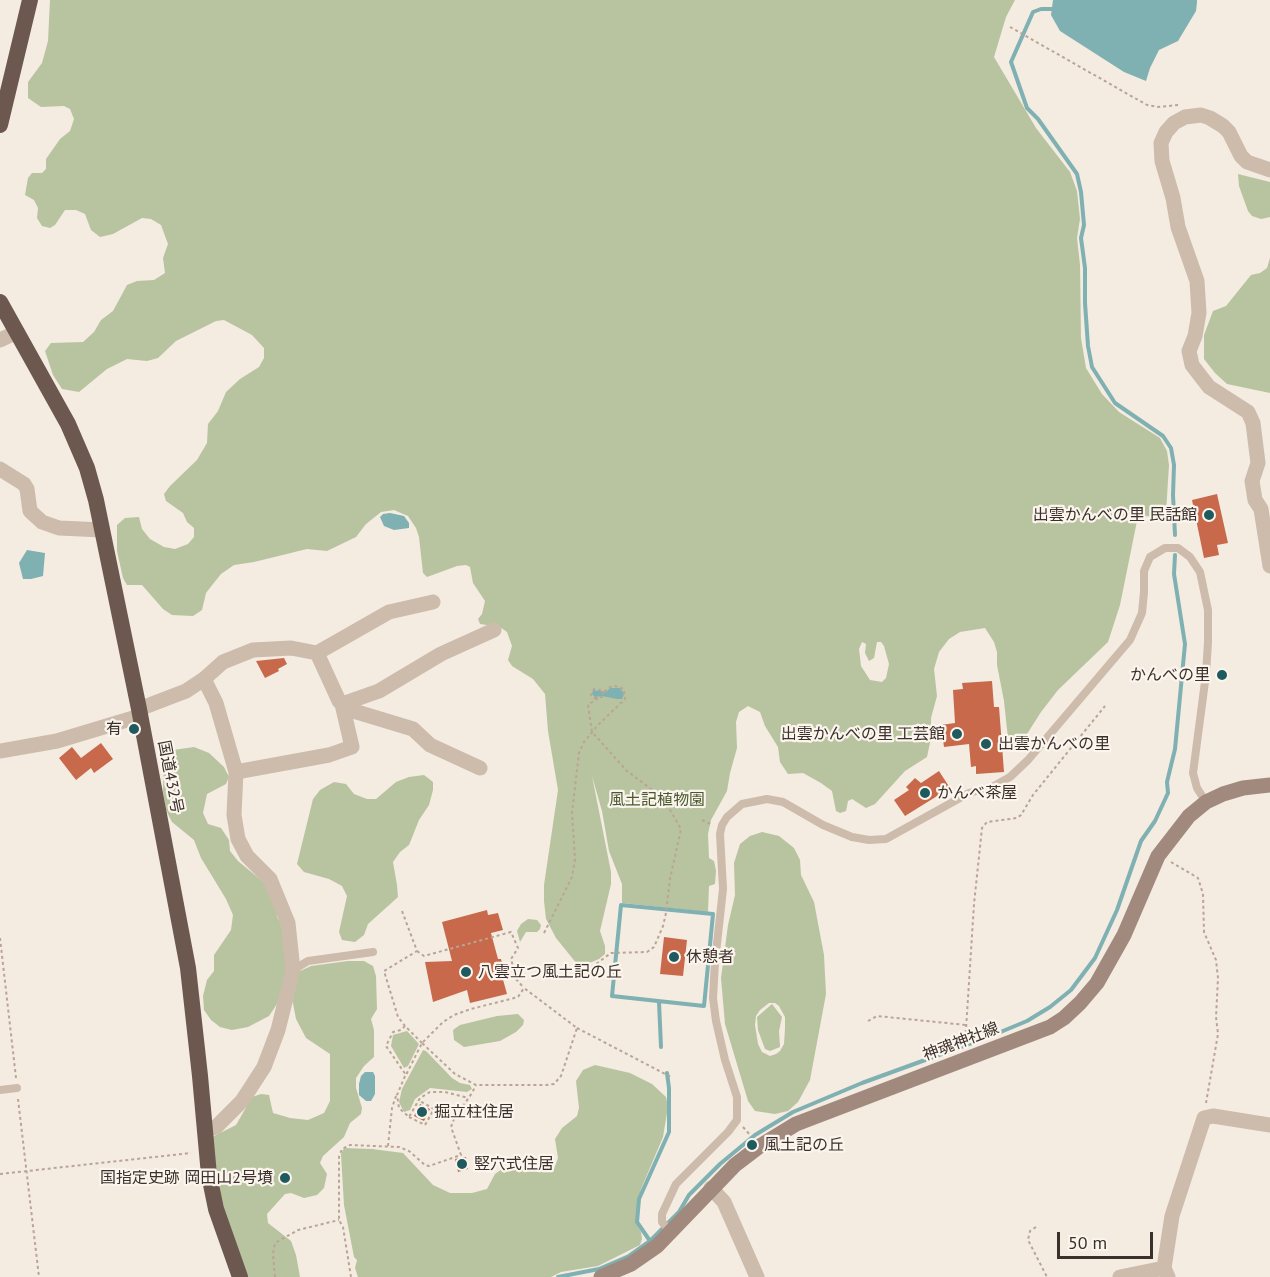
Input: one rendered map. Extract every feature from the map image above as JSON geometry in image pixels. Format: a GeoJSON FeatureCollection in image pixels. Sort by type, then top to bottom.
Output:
{"type":"FeatureCollection","features":[{"type":"Feature","properties":{"kind":"highway"},"geometry":{"type":"LineString","coordinates":[[0,125],[30,0]]}},
{"type":"Feature","properties":{"kind":"highway","name":"国道432号"},"geometry":{"type":"LineString","coordinates":[[0,302],[68,424],[96,500],[140,713],[188,969],[209,1175],[216,1209],[240,1277]]}},
{"type":"Feature","properties":{"kind":"main road","name":"神魂神社線"},"geometry":{"type":"LineString","coordinates":[[601,1277],[617,1272],[645,1256],[735,1165],[760,1146],[796,1124],[1050,1027],[1064,1018],[1097,983],[1124,935],[1158,856],[1189,816],[1206,802],[1243,788],[1270,785]]}},
{"type":"Feature","properties":{"kind":"street"},"geometry":{"type":"LineString","coordinates":[[1270,170],[1247,162],[1223,126],[1201,115],[1185,117],[1174,123],[1166,132],[1161,143],[1162,161],[1173,198],[1178,227],[1197,281],[1199,313],[1195,336],[1189,351],[1192,365],[1209,387],[1248,412],[1253,423],[1258,463],[1252,481],[1255,500],[1261,509],[1270,566]]}},
{"type":"Feature","properties":{"kind":"street"},"geometry":{"type":"LineString","coordinates":[[0,340],[17,332]]}},
{"type":"Feature","properties":{"kind":"street"},"geometry":{"type":"LineString","coordinates":[[0,469],[24,484],[27,489],[30,511],[42,522],[59,528],[102,530]]}},
{"type":"Feature","properties":{"kind":"street"},"geometry":{"type":"LineString","coordinates":[[0,751],[57,741],[140,713],[186,691],[223,662],[253,650],[291,648],[317,653],[389,612],[433,602]]}},
{"type":"Feature","properties":{"kind":"street"},"geometry":{"type":"LineString","coordinates":[[342,704],[379,691],[441,654],[494,630]]}},
{"type":"Feature","properties":{"kind":"street"},"geometry":{"type":"LineString","coordinates":[[236,772],[329,755],[352,747],[342,704],[317,653]]}},
{"type":"Feature","properties":{"kind":"street"},"geometry":{"type":"LineString","coordinates":[[204,679],[216,703],[236,772],[234,815],[238,839],[247,856],[270,879],[275,890],[288,923],[293,970],[278,1030],[264,1067],[242,1101],[216,1127],[205,1130]]}},
{"type":"Feature","properties":{"kind":"street"},"geometry":{"type":"LineString","coordinates":[[342,704],[347,709],[413,729],[430,745],[480,768]]}},
{"type":"Feature","properties":{"kind":"street"},"geometry":{"type":"LineString","coordinates":[[1120,1277],[1166,1273],[1172,1216],[1204,1118],[1213,1116],[1270,1125]]}},
{"type":"Feature","properties":{"kind":"street"},"geometry":{"type":"LineString","coordinates":[[711,1188],[724,1202],[757,1277]]}},
{"type":"Feature","properties":{"kind":"lane"},"geometry":{"type":"LineString","coordinates":[[671,1232],[662,1222],[662,1214],[676,1184],[723,1138],[737,1120],[737,1097],[724,1060],[713,998],[723,889],[720,834],[727,817],[742,804],[767,799],[783,802],[823,825],[852,837],[869,840],[886,839],[969,793],[994,786],[1010,777],[1028,760],[1130,640],[1142,613],[1144,571],[1150,557],[1157,551],[1174,548],[1184,551],[1195,562],[1204,587],[1208,610],[1206,674],[1193,773],[1197,788],[1206,802]]}},
{"type":"Feature","properties":{"kind":"lane"},"geometry":{"type":"LineString","coordinates":[[293,970],[308,961],[373,952]]}},
{"type":"Feature","properties":{"kind":"lane"},"geometry":{"type":"LineString","coordinates":[[0,1090],[17,1088]]}},
{"type":"Feature","properties":{"kind":"path"},"geometry":{"type":"LineString","coordinates":[[1010,27],[1126,94],[1147,105],[1158,107]]}},
{"type":"Feature","properties":{"kind":"path"},"geometry":{"type":"LineString","coordinates":[[544,933],[572,877],[575,859],[572,813],[579,753],[592,732],[625,699],[624,689],[621,687],[609,687],[603,691]]}},
{"type":"Feature","properties":{"kind":"path"},"geometry":{"type":"LineString","coordinates":[[598,698],[591,695],[592,690],[603,691]]}},
{"type":"Feature","properties":{"kind":"path"},"geometry":{"type":"LineString","coordinates":[[577,978],[613,952],[651,950],[663,926],[681,829],[663,798],[627,771],[604,749],[592,732],[588,705],[603,697],[603,691]]}},
{"type":"Feature","properties":{"kind":"path"},"geometry":{"type":"LineString","coordinates":[[965,1040],[974,904],[982,828],[987,822],[1017,818],[1022,815],[1033,795],[1105,706]]}},
{"type":"Feature","properties":{"kind":"path"},"geometry":{"type":"LineString","coordinates":[[702,820],[713,825]]}},
{"type":"Feature","properties":{"kind":"path"},"geometry":{"type":"LineString","coordinates":[[1158,856],[1198,878],[1203,894],[1204,932],[1216,960],[1218,1034],[1204,1118]]}},
{"type":"Feature","properties":{"kind":"path"},"geometry":{"type":"LineString","coordinates":[[402,911],[417,951],[424,956],[511,932],[518,948],[511,959],[516,979],[524,988],[578,1028],[671,1077]]}},
{"type":"Feature","properties":{"kind":"path"},"geometry":{"type":"LineString","coordinates":[[0,938],[39,1277]]}},
{"type":"Feature","properties":{"kind":"path"},"geometry":{"type":"LineString","coordinates":[[417,951],[384,971],[398,1017],[455,1074],[476,1084],[554,1084],[561,1076],[578,1028]]}},
{"type":"Feature","properties":{"kind":"path"},"geometry":{"type":"LineString","coordinates":[[388,1146],[392,1108],[422,1043],[443,1022],[454,1015],[518,997],[524,988]]}},
{"type":"Feature","properties":{"kind":"path"},"geometry":{"type":"LineString","coordinates":[[868,1022],[877,1016],[966,1025]]}},
{"type":"Feature","properties":{"kind":"path"},"geometry":{"type":"LineString","coordinates":[[405,1026],[393,1032],[386,1046],[406,1075]]}},
{"type":"Feature","properties":{"kind":"path"},"geometry":{"type":"LineString","coordinates":[[351,1277],[343,1227],[339,1220],[339,1157],[342,1149],[350,1145],[405,1148],[424,1165],[429,1166],[461,1155],[451,1127],[457,1113],[476,1084]]}},
{"type":"Feature","properties":{"kind":"path"},"geometry":{"type":"LineString","coordinates":[[410,1117],[418,1100],[435,1091],[468,1098]]}},
{"type":"Feature","properties":{"kind":"path"},"geometry":{"type":"LineString","coordinates":[[397,1095],[399,1108],[425,1125],[434,1109],[418,1100]]}},
{"type":"Feature","properties":{"kind":"path"},"geometry":{"type":"LineString","coordinates":[[737,1120],[760,1146]]}},
{"type":"Feature","properties":{"kind":"path"},"geometry":{"type":"LineString","coordinates":[[0,1174],[206,1151]]}},
{"type":"Feature","properties":{"kind":"path"},"geometry":{"type":"LineString","coordinates":[[275,1277],[273,1254],[275,1243],[298,1230],[339,1220]]}},
{"type":"Feature","properties":{"kind":"path"},"geometry":{"type":"LineString","coordinates":[[1036,1227],[1030,1231],[1028,1240],[1047,1277]]}},
{"type":"Feature","properties":{"kind":"green space","name":"風土記植物園"},"geometry":{"type":"Polygon","coordinates":[[[50,0],[1015,0],[1006,17],[994,57],[1036,128],[1070,172],[1077,191],[1080,219],[1077,238],[1080,265],[1081,338],[1086,368],[1102,394],[1119,412],[1160,438],[1167,451],[1169,465],[1166,512],[1159,518],[1147,516],[1137,521],[1120,605],[1108,642],[1058,690],[1015,750],[1009,748],[994,642],[985,628],[960,632],[949,639],[939,652],[934,669],[937,696],[931,718],[931,738],[927,757],[905,771],[875,804],[866,808],[852,799],[848,801],[846,811],[840,813],[836,811],[832,791],[803,773],[788,774],[780,762],[778,747],[765,726],[760,712],[748,706],[739,712],[736,722],[737,748],[727,791],[711,820],[708,834],[709,858],[714,861],[716,871],[715,884],[709,886],[708,912],[622,903],[622,884],[609,851],[602,811],[592,776],[611,872],[611,884],[600,931],[605,954],[585,965],[577,964],[556,938],[546,919],[544,885],[558,790],[548,731],[545,694],[533,679],[512,666],[508,660],[512,646],[507,632],[500,627],[480,624],[478,619],[482,614],[485,601],[473,583],[470,567],[457,566],[427,577],[423,573],[416,528],[408,516],[394,510],[381,512],[366,524],[356,537],[327,551],[307,549],[234,565],[221,574],[206,593],[202,610],[193,616],[172,615],[163,609],[142,585],[127,585],[123,578],[117,551],[117,525],[125,518],[139,517],[142,529],[150,539],[164,547],[175,549],[188,544],[194,537],[194,528],[187,522],[183,513],[166,501],[164,494],[197,460],[207,443],[208,424],[218,411],[226,392],[240,379],[259,367],[264,358],[264,348],[252,335],[224,320],[216,321],[176,341],[158,358],[147,361],[127,359],[107,369],[79,392],[62,389],[53,375],[45,351],[51,343],[83,342],[94,332],[101,320],[113,311],[127,285],[137,281],[154,280],[165,273],[163,258],[168,244],[161,225],[151,219],[142,218],[113,234],[100,237],[91,230],[85,214],[76,210],[65,210],[55,225],[50,228],[42,226],[37,218],[38,208],[34,200],[25,195],[28,178],[32,173],[42,173],[46,169],[46,159],[60,139],[70,131],[74,119],[70,109],[64,106],[41,107],[28,98],[28,82],[42,63],[48,41],[50,0]],[[862,642],[859,649],[861,666],[870,680],[882,682],[886,678],[889,664],[884,646],[881,642],[877,642],[874,658],[869,661],[865,653],[866,644],[862,642]]]}},
{"type":"Feature","properties":{"kind":"green space"},"geometry":{"type":"Polygon","coordinates":[[[1238,174],[1270,182],[1270,217],[1261,219],[1252,216],[1248,211],[1239,186],[1238,174]]]}},
{"type":"Feature","properties":{"kind":"green space"},"geometry":{"type":"Polygon","coordinates":[[[1270,258],[1270,393],[1227,384],[1204,359],[1204,335],[1213,311],[1226,306],[1251,275],[1267,268],[1270,258]]]}},
{"type":"Feature","properties":{"kind":"green space"},"geometry":{"type":"Polygon","coordinates":[[[194,747],[209,753],[224,767],[229,777],[226,784],[207,794],[203,813],[208,824],[221,828],[229,840],[230,851],[238,861],[267,885],[276,903],[277,917],[286,932],[286,978],[279,1001],[269,1016],[248,1027],[232,1030],[220,1027],[211,1020],[204,1010],[203,996],[207,980],[214,971],[214,955],[231,930],[233,915],[201,858],[194,840],[172,822],[166,810],[163,791],[164,760],[173,750],[194,747]]]}},
{"type":"Feature","properties":{"kind":"green space"},"geometry":{"type":"Polygon","coordinates":[[[424,775],[433,782],[429,805],[419,820],[409,845],[393,862],[398,897],[368,924],[364,935],[355,942],[342,940],[339,932],[347,896],[342,886],[329,879],[304,872],[297,864],[313,799],[320,790],[334,782],[346,784],[354,794],[367,799],[376,799],[396,782],[424,775]]]}},
{"type":"Feature","properties":{"kind":"green space"},"geometry":{"type":"Polygon","coordinates":[[[762,832],[779,836],[794,848],[800,860],[801,875],[814,902],[824,955],[826,994],[810,1080],[798,1102],[788,1111],[775,1114],[755,1111],[748,1101],[725,1024],[721,978],[728,925],[735,895],[734,863],[740,844],[750,836],[762,832]],[[769,1003],[760,1010],[756,1016],[755,1025],[758,1044],[762,1052],[770,1056],[780,1051],[784,1044],[785,1017],[775,1003],[769,1003]]]}},
{"type":"Feature","properties":{"kind":"green space"},"geometry":{"type":"Polygon","coordinates":[[[528,919],[537,920],[541,925],[540,929],[537,932],[526,932],[520,942],[517,931],[528,919]]]}},
{"type":"Feature","properties":{"kind":"green space"},"geometry":{"type":"Polygon","coordinates":[[[364,961],[373,966],[376,976],[377,1009],[371,1019],[374,1030],[374,1057],[356,1078],[356,1088],[362,1108],[361,1114],[350,1123],[344,1137],[323,1156],[320,1163],[327,1174],[324,1188],[317,1195],[304,1198],[291,1193],[285,1194],[267,1214],[268,1223],[291,1241],[300,1277],[247,1277],[222,1210],[212,1137],[236,1125],[252,1097],[261,1094],[269,1095],[273,1113],[308,1120],[324,1113],[330,1101],[330,1054],[306,1038],[296,1019],[291,993],[298,972],[311,966],[364,961]]]}},
{"type":"Feature","properties":{"kind":"green space"},"geometry":{"type":"Polygon","coordinates":[[[772,1004],[782,1017],[779,1031],[780,1047],[770,1051],[765,1049],[758,1030],[757,1017],[772,1004]]]}},
{"type":"Feature","properties":{"kind":"green space"},"geometry":{"type":"Polygon","coordinates":[[[518,1014],[524,1020],[523,1025],[500,1041],[464,1047],[454,1040],[453,1030],[460,1025],[497,1016],[518,1014]]]}},
{"type":"Feature","properties":{"kind":"green space"},"geometry":{"type":"Polygon","coordinates":[[[407,1031],[419,1044],[408,1066],[404,1068],[391,1046],[393,1035],[407,1031]]]}},
{"type":"Feature","properties":{"kind":"green space"},"geometry":{"type":"Polygon","coordinates":[[[423,1050],[452,1078],[470,1085],[472,1089],[467,1092],[430,1088],[415,1099],[410,1110],[404,1112],[399,1102],[402,1089],[423,1050]]]}},
{"type":"Feature","properties":{"kind":"green space"},"geometry":{"type":"Polygon","coordinates":[[[595,1065],[630,1073],[652,1084],[666,1097],[668,1107],[663,1137],[641,1189],[637,1210],[636,1223],[642,1239],[640,1245],[598,1266],[561,1272],[551,1277],[358,1277],[355,1268],[357,1260],[354,1257],[344,1205],[341,1154],[344,1148],[403,1153],[433,1185],[450,1193],[472,1193],[487,1189],[495,1174],[505,1167],[520,1164],[554,1169],[558,1158],[555,1139],[562,1128],[577,1116],[579,1108],[576,1081],[583,1070],[595,1065]]]}},
{"type":"Feature","properties":{"kind":"water"},"geometry":{"type":"Polygon","coordinates":[[[1053,0],[1197,0],[1197,2],[1196,11],[1178,41],[1159,50],[1146,81],[1124,72],[1060,31],[1051,15],[1053,0]]]}},
{"type":"Feature","properties":{"kind":"water"},"geometry":{"type":"Polygon","coordinates":[[[390,513],[404,516],[409,523],[409,528],[394,530],[384,526],[380,517],[390,513]]]}},
{"type":"Feature","properties":{"kind":"water"},"geometry":{"type":"Polygon","coordinates":[[[27,550],[45,553],[43,576],[23,579],[19,563],[27,550]]]}},
{"type":"Feature","properties":{"kind":"water"},"geometry":{"type":"Polygon","coordinates":[[[610,688],[620,688],[624,694],[622,699],[595,697],[592,694],[593,690],[606,692],[610,688]]]}},
{"type":"Feature","properties":{"kind":"water"},"geometry":{"type":"Polygon","coordinates":[[[365,1072],[373,1072],[375,1076],[375,1094],[371,1101],[366,1101],[359,1095],[361,1076],[365,1072]]]}},
{"type":"Feature","properties":{"kind":"building","name":"出雲かんべの里 民話館"},"geometry":{"type":"Polygon","coordinates":[[[1217,494],[1228,543],[1217,545],[1219,555],[1204,558],[1192,500],[1217,494]]]}},
{"type":"Feature","properties":{"kind":"building"},"geometry":{"type":"Polygon","coordinates":[[[284,658],[287,664],[265,678],[256,661],[284,658]]]}},
{"type":"Feature","properties":{"kind":"building","name":"出雲かんべの里 工芸館"},"geometry":{"type":"Polygon","coordinates":[[[992,681],[994,707],[999,707],[1004,772],[976,774],[976,766],[971,767],[969,744],[944,747],[941,725],[955,723],[953,690],[963,689],[962,683],[992,681]]]}},
{"type":"Feature","properties":{"kind":"building"},"geometry":{"type":"Polygon","coordinates":[[[101,743],[113,759],[94,773],[91,768],[76,780],[59,758],[72,747],[81,758],[101,743]]]}},
{"type":"Feature","properties":{"kind":"building","name":"かんべ茶屋"},"geometry":{"type":"Polygon","coordinates":[[[939,771],[950,788],[905,816],[894,800],[909,790],[906,787],[915,778],[921,783],[939,771]]]}},
{"type":"Feature","properties":{"kind":"building","name":"八雲立つ風土記の丘"},"geometry":{"type":"Polygon","coordinates":[[[487,910],[488,915],[498,913],[503,930],[491,933],[498,959],[501,959],[505,975],[502,976],[507,994],[470,1003],[467,990],[433,1002],[425,962],[452,961],[442,922],[487,910]]]}},
{"type":"Feature","properties":{"kind":"building","name":"休憩者"},"geometry":{"type":"Polygon","coordinates":[[[664,937],[687,940],[683,976],[660,974],[664,937]]]}},
{"type":"Feature","properties":{"kind":"building","name":"掘立柱住居"},"geometry":{"type":"Polygon","coordinates":[[[420,1104],[430,1109],[424,1121],[414,1116],[420,1104]]]}},
{"type":"Feature","properties":{"kind":"building","name":"竪穴式住居"},"geometry":{"type":"Polygon","coordinates":[[[466,1157],[468,1169],[458,1172],[455,1159],[466,1157]]]}},
{"type":"Feature","properties":{"kind":"waterway"},"geometry":{"type":"LineString","coordinates":[[1057,9],[1041,9],[1033,12],[1011,62],[1027,108],[1038,119],[1077,174],[1084,225],[1081,238],[1085,268],[1088,346],[1092,367],[1115,403],[1163,436],[1171,448],[1174,465],[1175,535]]}},
{"type":"Feature","properties":{"kind":"waterway"},"geometry":{"type":"LineString","coordinates":[[558,1277],[599,1269],[629,1256],[650,1241],[679,1212],[689,1195],[720,1164],[755,1135],[793,1112],[862,1083],[1027,1021],[1050,1007],[1071,990],[1095,958],[1117,910],[1141,841],[1155,821],[1168,793],[1167,782],[1175,749],[1185,644],[1174,574],[1175,555]]}},
{"type":"Feature","properties":{"kind":"waterway"},"geometry":{"type":"LineString","coordinates":[[621,905],[713,914],[704,1006],[612,996],[621,905]]}},
{"type":"Feature","properties":{"kind":"waterway"},"geometry":{"type":"LineString","coordinates":[[659,1002],[661,1047]]}},
{"type":"Feature","properties":{"kind":"waterway"},"geometry":{"type":"LineString","coordinates":[[650,1241],[637,1222],[639,1199],[669,1132],[667,1073]]}},
{"type":"Feature","properties":{"kind":"place","name":"出雲かんべの里 民話館"},"geometry":{"type":"Point","coordinates":[1209,515]}},
{"type":"Feature","properties":{"kind":"place","name":"かんべの里"},"geometry":{"type":"Point","coordinates":[1222,675]}},
{"type":"Feature","properties":{"kind":"place","name":"有"},"geometry":{"type":"Point","coordinates":[134,729]}},
{"type":"Feature","properties":{"kind":"place","name":"出雲かんべの里 工芸館"},"geometry":{"type":"Point","coordinates":[957,734]}},
{"type":"Feature","properties":{"kind":"place","name":"出雲かんべの里"},"geometry":{"type":"Point","coordinates":[986,744]}},
{"type":"Feature","properties":{"kind":"place","name":"かんべ茶屋"},"geometry":{"type":"Point","coordinates":[925,793]}},
{"type":"Feature","properties":{"kind":"place","name":"休憩者"},"geometry":{"type":"Point","coordinates":[674,957]}},
{"type":"Feature","properties":{"kind":"place","name":"八雲立つ風土記の丘"},"geometry":{"type":"Point","coordinates":[466,972]}},
{"type":"Feature","properties":{"kind":"place","name":"掘立柱住居"},"geometry":{"type":"Point","coordinates":[422,1112]}},
{"type":"Feature","properties":{"kind":"place","name":"風土記の丘"},"geometry":{"type":"Point","coordinates":[752,1145]}},
{"type":"Feature","properties":{"kind":"place","name":"竪穴式住居"},"geometry":{"type":"Point","coordinates":[462,1164]}},
{"type":"Feature","properties":{"kind":"place","name":"国指定史跡 岡田山2号墳"},"geometry":{"type":"Point","coordinates":[285,1178]}}]}
